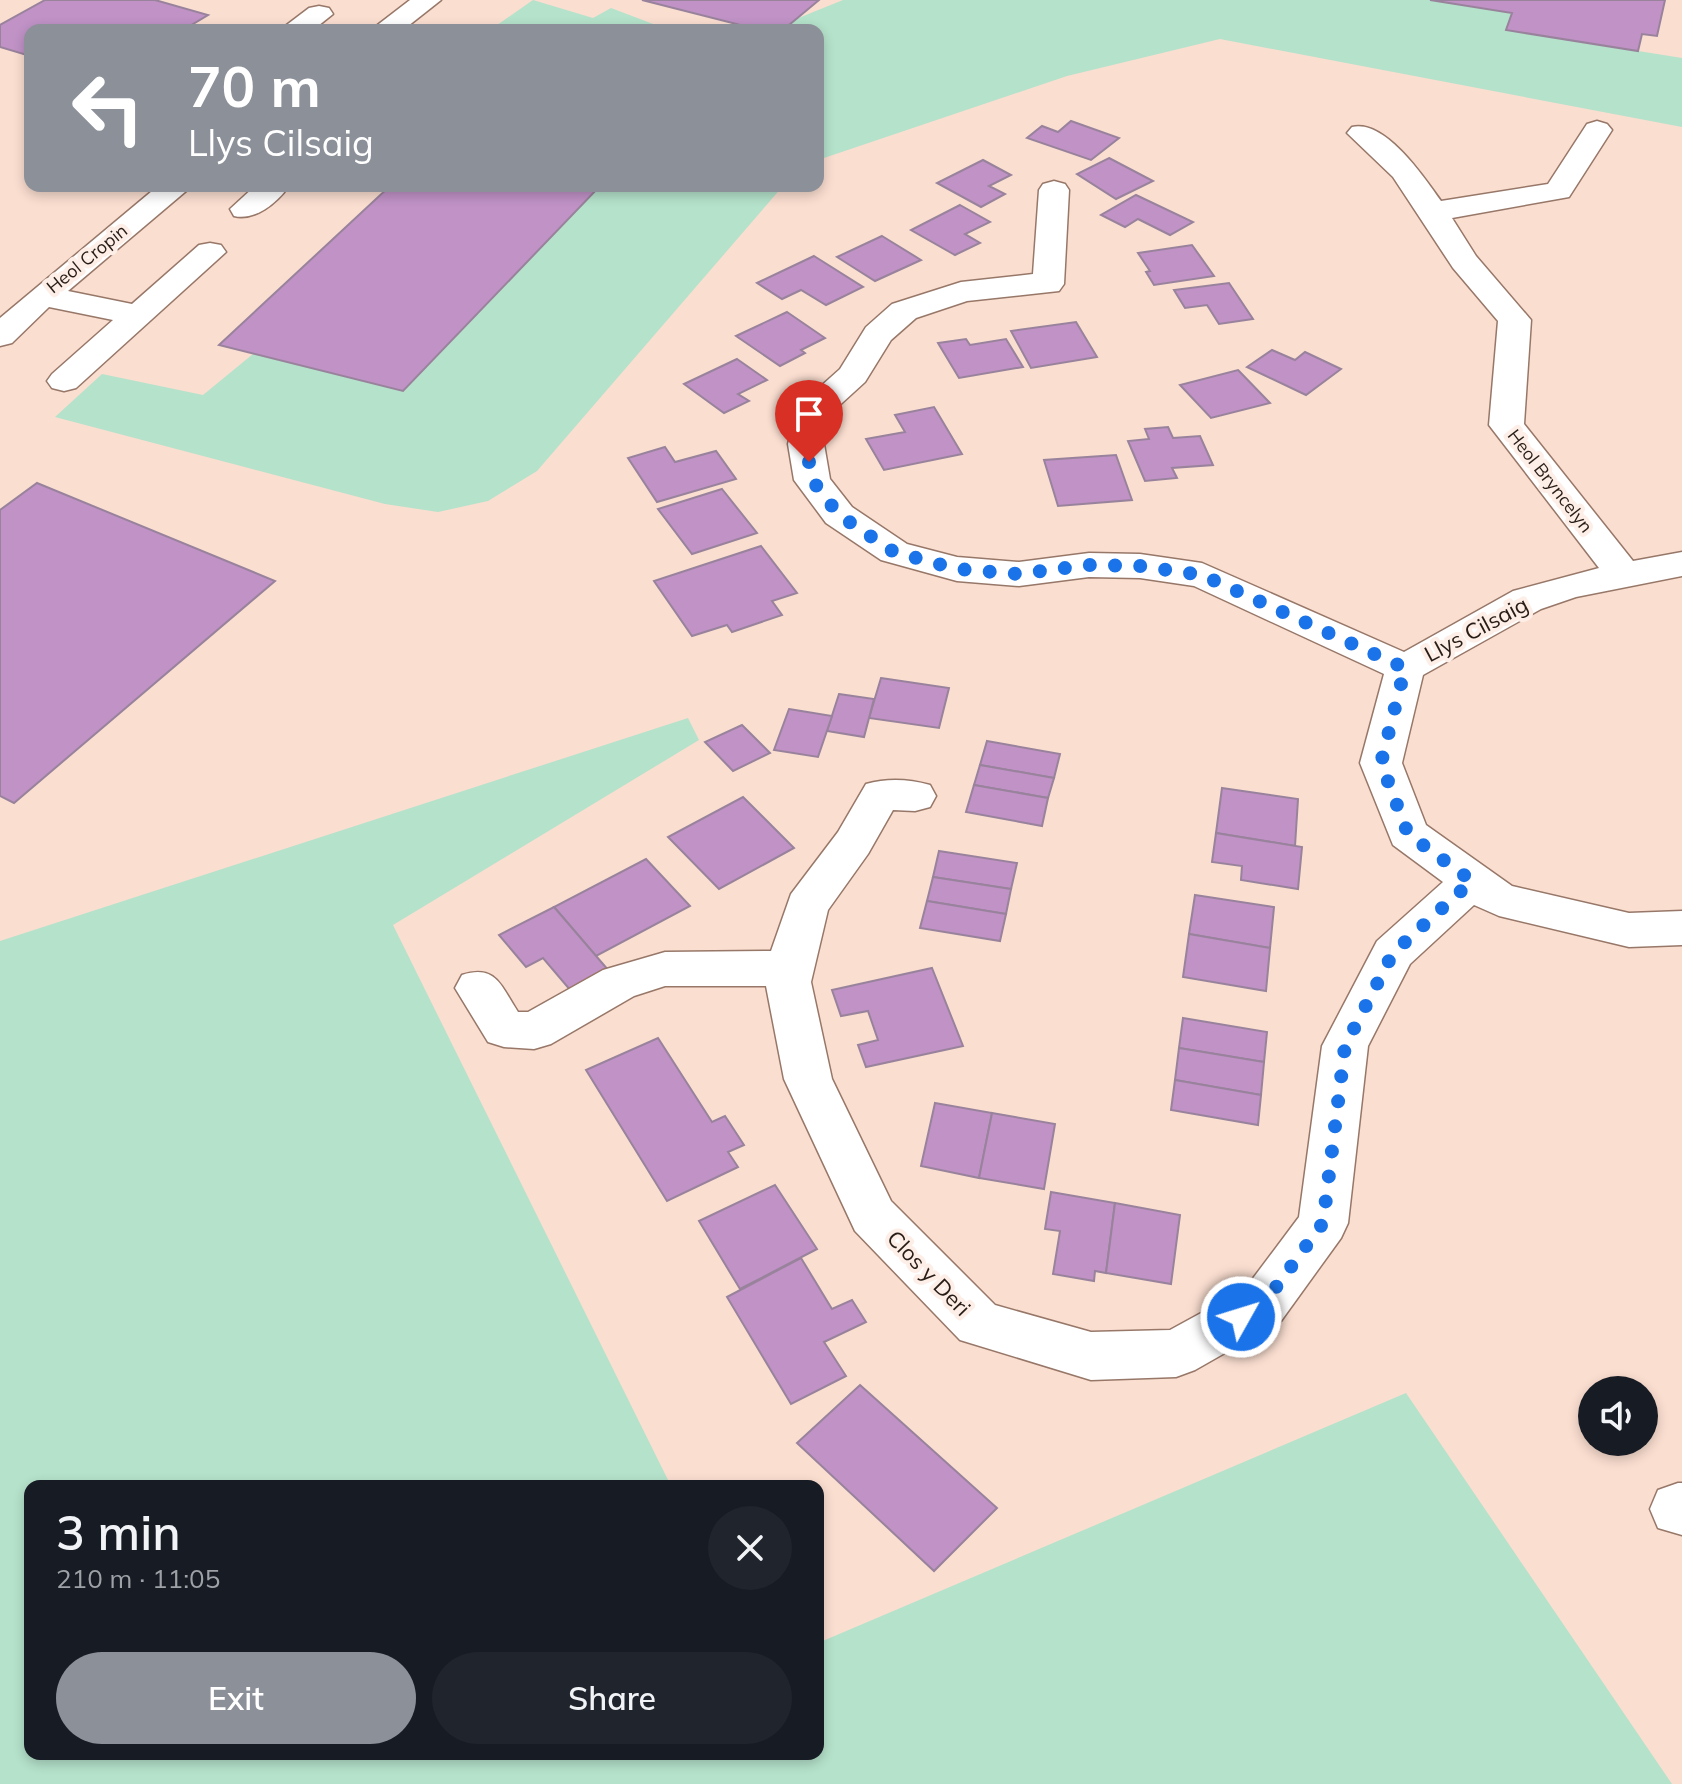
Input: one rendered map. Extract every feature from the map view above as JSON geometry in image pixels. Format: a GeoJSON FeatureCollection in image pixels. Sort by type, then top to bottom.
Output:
{"type":"FeatureCollection","features":[{"type":"Feature","properties":{"kind":"street"},"geometry":{"type":"LineString","coordinates":[[394,24],[428,0]]}},
{"type":"Feature","properties":{"kind":"street"},"geometry":{"type":"LineString","coordinates":[[303,24],[319,14]]}},
{"type":"Feature","properties":{"kind":"street"},"geometry":{"type":"LineString","coordinates":[[1433,212],[1558,191],[1597,130]]}},
{"type":"Feature","properties":{"kind":"street","name":"Heol Bryncelyn"},"geometry":{"type":"LineString","coordinates":[[1362,133],[1404,171],[1464,261],[1515,320],[1506,425],[1624,575]]}},
{"type":"Feature","properties":{"kind":"street"},"geometry":{"type":"LineString","coordinates":[[1054,190],[1048,284],[1013,284],[961,292],[904,311],[878,334],[853,375],[814,410],[806,444],[812,480],[839,515],[894,552],[957,569],[1019,574],[1089,565],[1202,575],[1405,668]]}},
{"type":"Feature","properties":{"kind":"street","name":"Heol Cropin"},"geometry":{"type":"LineString","coordinates":[[0,336],[43,296],[170,192]]}},
{"type":"Feature","properties":{"kind":"street"},"geometry":{"type":"LineString","coordinates":[[245,209],[266,192]]}},
{"type":"Feature","properties":{"kind":"street"},"geometry":{"type":"LineString","coordinates":[[64,381],[210,252]]}},
{"type":"Feature","properties":{"kind":"street"},"geometry":{"type":"LineString","coordinates":[[43,296],[138,315]]}},
{"type":"Feature","properties":{"kind":"street","name":"Llys Cilsaig"},"geometry":{"type":"LineString","coordinates":[[1682,564],[1570,586],[1527,600],[1405,668],[1381,763],[1408,834],[1499,900],[1629,930],[1682,928]]}},
{"type":"Feature","properties":{"kind":"street","name":"Clos y Deri"},"geometry":{"type":"LineString","coordinates":[[915,796],[881,795],[853,843],[807,906],[789,968],[788,982],[808,1079],[873,1216],[979,1324],[1091,1356],[1176,1353],[1263,1305],[1323,1223],[1345,1046],[1393,953],[1472,881]]}},
{"type":"Feature","properties":{"kind":"street"},"geometry":{"type":"LineString","coordinates":[[478,988],[504,1029],[534,1031],[619,983],[665,969],[789,968]]}},
{"type":"Feature","properties":{"kind":"green space"},"geometry":{"type":"Polygon","coordinates":[[[533,0],[593,18],[611,8],[653,24],[499,24],[533,0]]]}},
{"type":"Feature","properties":{"kind":"green space"},"geometry":{"type":"Polygon","coordinates":[[[843,0],[1430,0],[1512,13],[1507,30],[1682,58],[1682,127],[1220,39],[1067,76],[824,158],[824,24],[790,24],[843,0]]]}},
{"type":"Feature","properties":{"kind":"green space"},"geometry":{"type":"Polygon","coordinates":[[[594,192],[778,192],[537,471],[488,501],[438,512],[385,504],[55,417],[102,374],[203,395],[253,354],[403,391],[594,192]]]}},
{"type":"Feature","properties":{"kind":"green space"},"geometry":{"type":"Polygon","coordinates":[[[688,718],[699,740],[393,925],[668,1480],[24,1480],[24,1760],[824,1760],[824,1640],[1406,1393],[1672,1784],[0,1784],[0,941],[688,718]]]}},
{"type":"Feature","properties":{"kind":"building"},"geometry":{"type":"Polygon","coordinates":[[[45,0],[155,0],[208,15],[193,24],[24,24],[24,54],[0,47],[0,25],[45,0]]]}},
{"type":"Feature","properties":{"kind":"building"},"geometry":{"type":"Polygon","coordinates":[[[642,0],[819,0],[790,24],[736,24],[642,0]]]}},
{"type":"Feature","properties":{"kind":"building"},"geometry":{"type":"Polygon","coordinates":[[[1430,0],[1665,0],[1657,36],[1642,34],[1638,51],[1506,30],[1512,13],[1430,0]]]}},
{"type":"Feature","properties":{"kind":"building"},"geometry":{"type":"Polygon","coordinates":[[[1071,121],[1119,138],[1091,160],[1027,138],[1042,126],[1058,132],[1071,121]]]}},
{"type":"Feature","properties":{"kind":"building"},"geometry":{"type":"Polygon","coordinates":[[[1109,158],[1153,181],[1116,199],[1077,174],[1109,158]]]}},
{"type":"Feature","properties":{"kind":"building"},"geometry":{"type":"Polygon","coordinates":[[[983,160],[1011,175],[989,186],[1005,194],[981,207],[937,183],[983,160]]]}},
{"type":"Feature","properties":{"kind":"building"},"geometry":{"type":"Polygon","coordinates":[[[384,192],[594,192],[403,391],[219,345],[384,192]]]}},
{"type":"Feature","properties":{"kind":"building"},"geometry":{"type":"Polygon","coordinates":[[[1136,195],[1193,222],[1170,235],[1138,219],[1125,227],[1101,215],[1136,195]]]}},
{"type":"Feature","properties":{"kind":"building"},"geometry":{"type":"Polygon","coordinates":[[[960,205],[990,222],[965,234],[980,243],[955,255],[911,230],[960,205]]]}},
{"type":"Feature","properties":{"kind":"building"},"geometry":{"type":"Polygon","coordinates":[[[882,236],[921,260],[875,281],[837,257],[882,236]]]}},
{"type":"Feature","properties":{"kind":"building"},"geometry":{"type":"Polygon","coordinates":[[[1192,245],[1214,276],[1154,285],[1146,272],[1150,271],[1138,253],[1192,245]]]}},
{"type":"Feature","properties":{"kind":"building"},"geometry":{"type":"Polygon","coordinates":[[[814,256],[863,287],[826,305],[801,290],[782,299],[757,283],[814,256]]]}},
{"type":"Feature","properties":{"kind":"building"},"geometry":{"type":"Polygon","coordinates":[[[1229,283],[1253,319],[1219,324],[1207,305],[1185,308],[1174,290],[1229,283]]]}},
{"type":"Feature","properties":{"kind":"building"},"geometry":{"type":"Polygon","coordinates":[[[787,312],[825,338],[801,350],[805,353],[780,366],[736,336],[787,312]]]}},
{"type":"Feature","properties":{"kind":"building"},"geometry":{"type":"Polygon","coordinates":[[[1076,322],[1097,357],[1031,368],[1011,331],[1076,322]]]}},
{"type":"Feature","properties":{"kind":"building"},"geometry":{"type":"Polygon","coordinates":[[[966,339],[970,345],[1006,339],[1023,367],[959,378],[938,343],[966,339]]]}},
{"type":"Feature","properties":{"kind":"building"},"geometry":{"type":"Polygon","coordinates":[[[1272,350],[1295,360],[1305,352],[1341,369],[1306,395],[1247,367],[1272,350]]]}},
{"type":"Feature","properties":{"kind":"building"},"geometry":{"type":"Polygon","coordinates":[[[737,359],[767,380],[738,394],[749,401],[724,413],[684,384],[737,359]]]}},
{"type":"Feature","properties":{"kind":"building"},"geometry":{"type":"Polygon","coordinates":[[[1238,370],[1270,403],[1211,418],[1180,385],[1238,370]]]}},
{"type":"Feature","properties":{"kind":"building"},"geometry":{"type":"Polygon","coordinates":[[[934,407],[962,454],[884,470],[866,439],[905,432],[895,415],[934,407]]]}},
{"type":"Feature","properties":{"kind":"building"},"geometry":{"type":"Polygon","coordinates":[[[1168,427],[1173,438],[1200,436],[1213,465],[1172,468],[1177,478],[1145,481],[1128,441],[1149,439],[1145,429],[1168,427]]]}},
{"type":"Feature","properties":{"kind":"building"},"geometry":{"type":"Polygon","coordinates":[[[665,447],[675,462],[716,451],[736,479],[657,502],[628,458],[665,447]]]}},
{"type":"Feature","properties":{"kind":"building"},"geometry":{"type":"Polygon","coordinates":[[[1116,455],[1132,500],[1058,506],[1044,460],[1116,455]]]}},
{"type":"Feature","properties":{"kind":"building"},"geometry":{"type":"Polygon","coordinates":[[[37,483],[275,581],[14,803],[0,796],[0,510],[37,483]]]}},
{"type":"Feature","properties":{"kind":"building"},"geometry":{"type":"Polygon","coordinates":[[[722,489],[757,533],[692,554],[658,509],[722,489]]]}},
{"type":"Feature","properties":{"kind":"building"},"geometry":{"type":"Polygon","coordinates":[[[761,546],[797,593],[772,601],[782,615],[732,632],[727,625],[692,636],[654,581],[761,546]]]}},
{"type":"Feature","properties":{"kind":"building"},"geometry":{"type":"Polygon","coordinates":[[[881,678],[949,688],[939,728],[869,718],[881,678]]]}},
{"type":"Feature","properties":{"kind":"building"},"geometry":{"type":"Polygon","coordinates":[[[839,694],[874,699],[864,737],[827,731],[839,694]]]}},
{"type":"Feature","properties":{"kind":"building"},"geometry":{"type":"Polygon","coordinates":[[[789,709],[832,716],[818,757],[774,750],[789,709]]]}},
{"type":"Feature","properties":{"kind":"building"},"geometry":{"type":"Polygon","coordinates":[[[742,725],[770,753],[733,771],[705,742],[742,725]]]}},
{"type":"Feature","properties":{"kind":"building"},"geometry":{"type":"Polygon","coordinates":[[[987,741],[1060,754],[1054,778],[980,765],[987,741]]]}},
{"type":"Feature","properties":{"kind":"building"},"geometry":{"type":"Polygon","coordinates":[[[980,765],[1054,778],[1048,798],[974,785],[980,765]]]}},
{"type":"Feature","properties":{"kind":"building"},"geometry":{"type":"Polygon","coordinates":[[[974,785],[1048,798],[1042,826],[966,812],[974,785]]]}},
{"type":"Feature","properties":{"kind":"building"},"geometry":{"type":"Polygon","coordinates":[[[1222,788],[1298,799],[1295,846],[1216,833],[1222,788]]]}},
{"type":"Feature","properties":{"kind":"building"},"geometry":{"type":"Polygon","coordinates":[[[743,797],[794,848],[719,889],[668,837],[743,797]]]}},
{"type":"Feature","properties":{"kind":"building"},"geometry":{"type":"Polygon","coordinates":[[[1216,833],[1302,847],[1298,889],[1241,880],[1242,866],[1212,862],[1216,833]]]}},
{"type":"Feature","properties":{"kind":"building"},"geometry":{"type":"Polygon","coordinates":[[[939,851],[1017,863],[1011,889],[933,877],[939,851]]]}},
{"type":"Feature","properties":{"kind":"building"},"geometry":{"type":"Polygon","coordinates":[[[646,859],[690,906],[596,956],[554,907],[646,859]]]}},
{"type":"Feature","properties":{"kind":"building"},"geometry":{"type":"Polygon","coordinates":[[[933,877],[1011,889],[1006,914],[927,901],[933,877]]]}},
{"type":"Feature","properties":{"kind":"building"},"geometry":{"type":"Polygon","coordinates":[[[1195,895],[1274,907],[1270,948],[1189,934],[1195,895]]]}},
{"type":"Feature","properties":{"kind":"building"},"geometry":{"type":"Polygon","coordinates":[[[927,901],[1006,914],[1000,941],[920,928],[927,901]]]}},
{"type":"Feature","properties":{"kind":"building"},"geometry":{"type":"Polygon","coordinates":[[[554,907],[609,971],[571,991],[543,958],[526,967],[499,935],[554,907]]]}},
{"type":"Feature","properties":{"kind":"building"},"geometry":{"type":"Polygon","coordinates":[[[1189,934],[1270,948],[1266,991],[1183,977],[1189,934]]]}},
{"type":"Feature","properties":{"kind":"building"},"geometry":{"type":"Polygon","coordinates":[[[932,968],[963,1046],[866,1067],[858,1045],[878,1040],[868,1011],[841,1016],[832,990],[932,968]]]}},
{"type":"Feature","properties":{"kind":"building"},"geometry":{"type":"Polygon","coordinates":[[[1183,1018],[1267,1032],[1264,1062],[1179,1048],[1183,1018]]]}},
{"type":"Feature","properties":{"kind":"building"},"geometry":{"type":"Polygon","coordinates":[[[658,1038],[712,1122],[725,1116],[744,1145],[728,1152],[738,1167],[667,1201],[586,1070],[658,1038]]]}},
{"type":"Feature","properties":{"kind":"building"},"geometry":{"type":"Polygon","coordinates":[[[1179,1048],[1264,1062],[1261,1095],[1175,1080],[1179,1048]]]}},
{"type":"Feature","properties":{"kind":"building"},"geometry":{"type":"Polygon","coordinates":[[[1175,1080],[1261,1095],[1258,1125],[1171,1110],[1175,1080]]]}},
{"type":"Feature","properties":{"kind":"building"},"geometry":{"type":"Polygon","coordinates":[[[935,1103],[992,1113],[979,1178],[921,1166],[935,1103]]]}},
{"type":"Feature","properties":{"kind":"building"},"geometry":{"type":"Polygon","coordinates":[[[992,1113],[1055,1124],[1044,1189],[979,1178],[992,1113]]]}},
{"type":"Feature","properties":{"kind":"building"},"geometry":{"type":"Polygon","coordinates":[[[775,1185],[817,1249],[740,1289],[699,1221],[775,1185]]]}},
{"type":"Feature","properties":{"kind":"building"},"geometry":{"type":"Polygon","coordinates":[[[1051,1192],[1115,1203],[1106,1273],[1095,1271],[1094,1281],[1053,1274],[1060,1231],[1045,1229],[1051,1192]]]}},
{"type":"Feature","properties":{"kind":"building"},"geometry":{"type":"Polygon","coordinates":[[[1115,1203],[1180,1215],[1171,1284],[1106,1273],[1115,1203]]]}},
{"type":"Feature","properties":{"kind":"building"},"geometry":{"type":"Polygon","coordinates":[[[801,1258],[832,1309],[852,1300],[866,1322],[824,1342],[846,1376],[791,1404],[727,1297],[801,1258]]]}},
{"type":"Feature","properties":{"kind":"building"},"geometry":{"type":"Polygon","coordinates":[[[860,1385],[997,1508],[934,1571],[797,1443],[860,1385]]]}},
{"type":"Feature","properties":{"kind":"route"},"geometry":{"type":"LineString","coordinates":[[809,462],[812,480],[839,515],[894,552],[957,569],[1019,574],[1089,565],[1140,566],[1202,575],[1405,668],[1381,763],[1408,834],[1472,881],[1393,953],[1345,1046],[1323,1223],[1263,1305],[1241,1317]]}}]}
